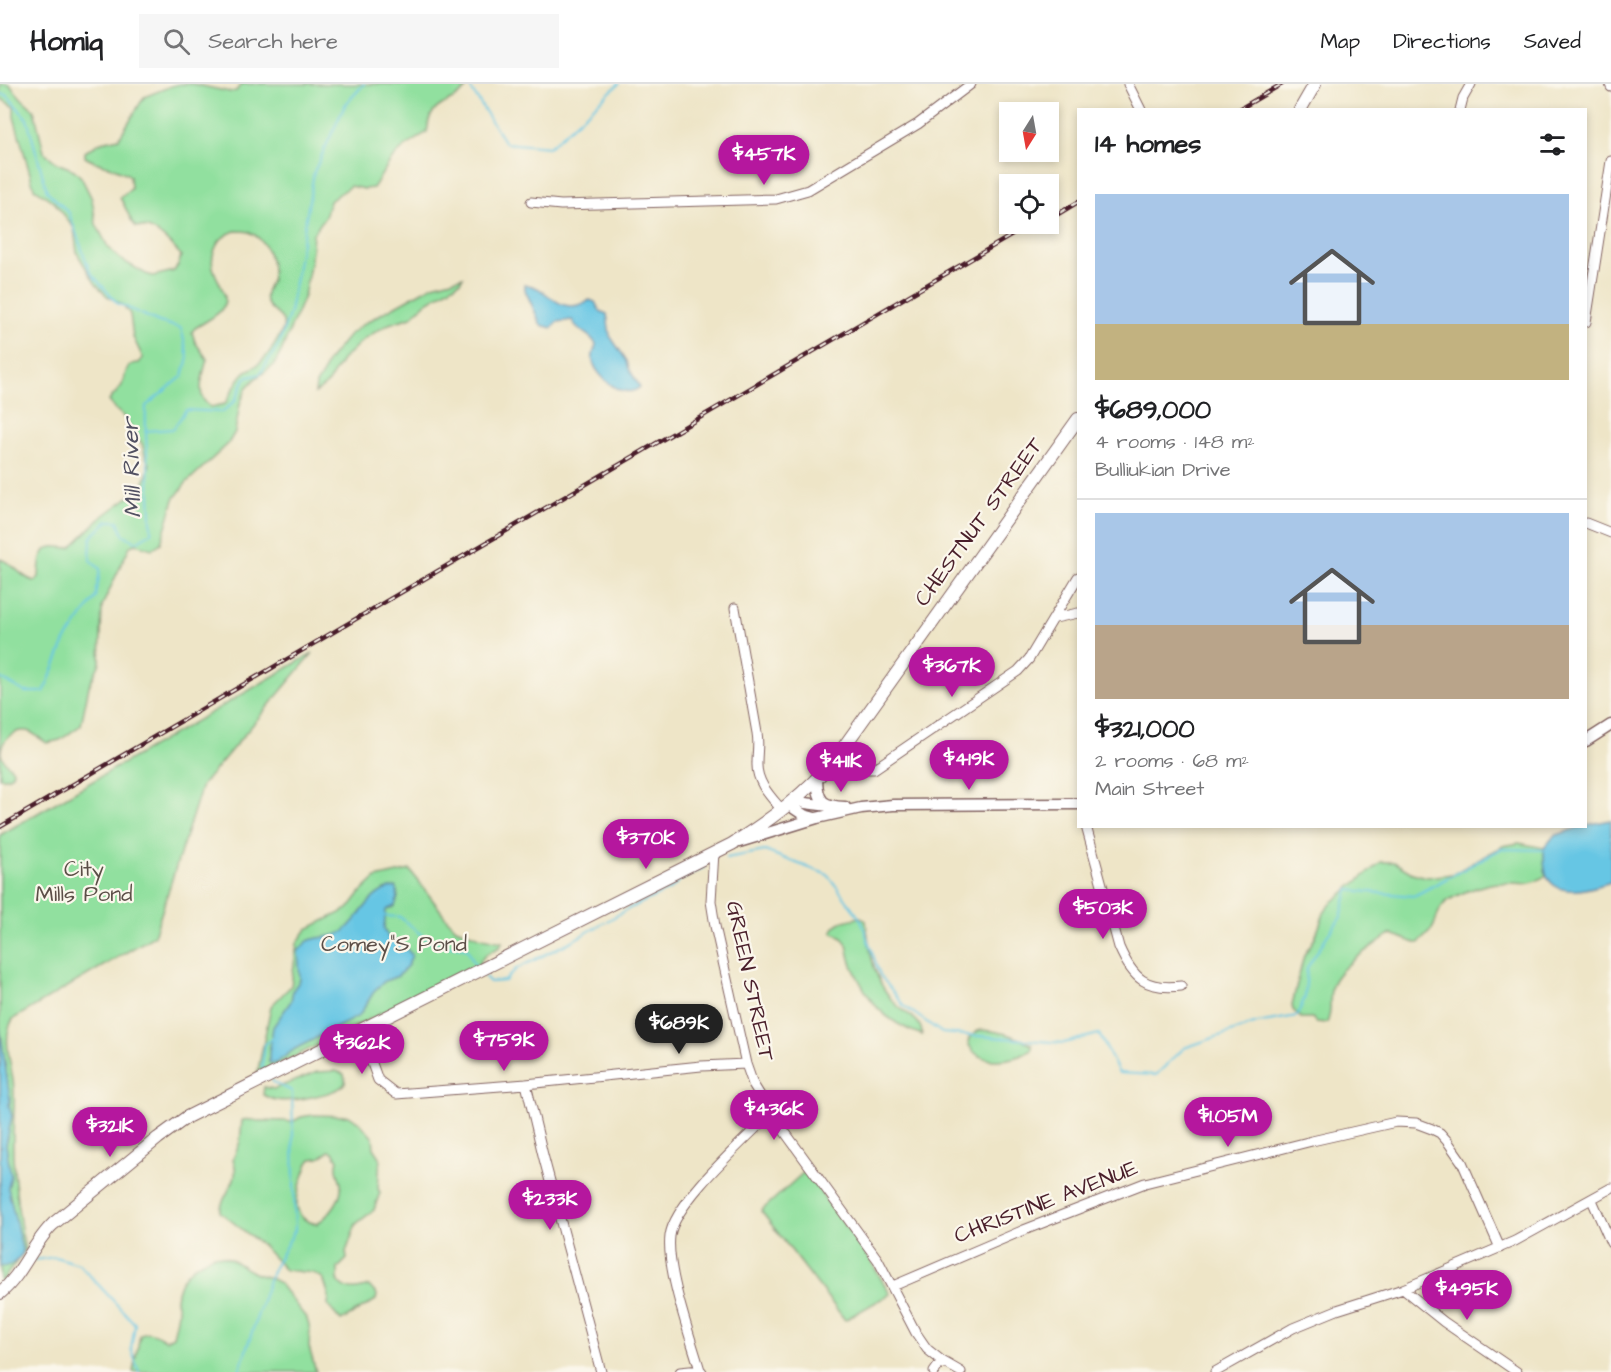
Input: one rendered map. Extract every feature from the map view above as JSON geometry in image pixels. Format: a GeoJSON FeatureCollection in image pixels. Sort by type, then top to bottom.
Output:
{"type":"FeatureCollection","features":[{"type":"Feature","properties":{"kind":"main road"},"geometry":{"type":"LineString","coordinates":[[1301,108],[1315,84]]}},
{"type":"Feature","properties":{"kind":"main road","name":"CHESTNUT STREET"},"geometry":{"type":"LineString","coordinates":[[0,1293],[20,1272],[46,1230],[181,1121],[732,844],[789,804],[817,780],[838,755],[1077,420]]}},
{"type":"Feature","properties":{"kind":"street"},"geometry":{"type":"LineString","coordinates":[[531,202],[561,205],[776,199],[789,196],[808,190],[904,133],[970,84]]}},
{"type":"Feature","properties":{"kind":"street"},"geometry":{"type":"LineString","coordinates":[[1128,84],[1141,108]]}},
{"type":"Feature","properties":{"kind":"street"},"geometry":{"type":"LineString","coordinates":[[1461,108],[1463,98],[1471,84]]}},
{"type":"Feature","properties":{"kind":"street"},"geometry":{"type":"LineString","coordinates":[[1587,316],[1611,161]]}},
{"type":"Feature","properties":{"kind":"street"},"geometry":{"type":"LineString","coordinates":[[1587,523],[1611,533]]}},
{"type":"Feature","properties":{"kind":"street"},"geometry":{"type":"LineString","coordinates":[[838,755],[862,769],[874,769],[1018,671],[1029,659],[1077,579]]}},
{"type":"Feature","properties":{"kind":"street"},"geometry":{"type":"LineString","coordinates":[[735,608],[758,733],[756,765],[760,782],[771,797],[789,804],[804,815],[817,818]]}},
{"type":"Feature","properties":{"kind":"street"},"geometry":{"type":"LineString","coordinates":[[1055,618],[1077,613]]}},
{"type":"Feature","properties":{"kind":"street"},"geometry":{"type":"LineString","coordinates":[[1587,740],[1611,725]]}},
{"type":"Feature","properties":{"kind":"street"},"geometry":{"type":"LineString","coordinates":[[817,780],[819,797],[833,807]]}},
{"type":"Feature","properties":{"kind":"street"},"geometry":{"type":"LineString","coordinates":[[789,804],[861,808],[893,805],[1077,805]]}},
{"type":"Feature","properties":{"kind":"street"},"geometry":{"type":"LineString","coordinates":[[732,844],[817,818],[861,808]]}},
{"type":"Feature","properties":{"kind":"street"},"geometry":{"type":"LineString","coordinates":[[1087,828],[1119,947],[1132,974],[1141,980],[1164,987],[1181,986]]}},
{"type":"Feature","properties":{"kind":"street","name":"GREEN STREET"},"geometry":{"type":"LineString","coordinates":[[714,852],[711,901],[715,926],[746,1064],[753,1084],[771,1113],[879,1260],[916,1333],[927,1349],[961,1372]]}},
{"type":"Feature","properties":{"kind":"street"},"geometry":{"type":"LineString","coordinates":[[360,1030],[378,1080],[396,1094],[615,1076],[701,1066],[746,1064]]}},
{"type":"Feature","properties":{"kind":"street"},"geometry":{"type":"LineString","coordinates":[[526,1084],[601,1372]]}},
{"type":"Feature","properties":{"kind":"street"},"geometry":{"type":"LineString","coordinates":[[680,1372],[701,1371],[676,1285],[670,1251],[672,1230],[676,1219],[693,1196],[771,1113]]}},
{"type":"Feature","properties":{"kind":"street","name":"CHRISTINE AVENUE"},"geometry":{"type":"LineString","coordinates":[[893,1286],[955,1258],[1105,1197],[1146,1183],[1300,1143],[1396,1122],[1416,1123],[1432,1129],[1440,1133],[1448,1142],[1462,1162],[1500,1248]]}},
{"type":"Feature","properties":{"kind":"street"},"geometry":{"type":"LineString","coordinates":[[1215,1372],[1293,1328],[1337,1310],[1403,1289],[1500,1248],[1611,1188]]}},
{"type":"Feature","properties":{"kind":"street"},"geometry":{"type":"LineString","coordinates":[[1592,1200],[1611,1243]]}},
{"type":"Feature","properties":{"kind":"street"},"geometry":{"type":"LineString","coordinates":[[1403,1289],[1444,1322],[1517,1372]]}},
{"type":"Feature","properties":{"kind":"street"},"geometry":{"type":"LineString","coordinates":[[934,1372],[942,1361]]}},
{"type":"Feature","properties":{"kind":"green space"},"geometry":{"type":"Polygon","coordinates":[[[0,84],[9,84],[34,110],[44,152],[57,163],[74,170],[81,177],[92,199],[96,224],[108,247],[120,259],[153,276],[174,271],[181,255],[155,232],[133,224],[120,198],[131,189],[130,176],[85,157],[85,152],[101,142],[119,138],[144,97],[180,84],[193,84],[230,92],[236,91],[242,84],[468,84],[460,94],[433,112],[427,132],[408,144],[389,162],[373,188],[350,186],[330,201],[325,217],[313,234],[304,296],[274,365],[247,387],[240,404],[235,432],[228,444],[186,483],[174,499],[161,543],[152,549],[136,544],[130,546],[102,606],[100,663],[89,686],[81,725],[60,740],[47,743],[25,731],[10,736],[1,749],[4,761],[13,770],[12,775],[7,778],[0,778],[0,559],[10,564],[26,578],[35,581],[39,577],[44,552],[52,547],[71,547],[103,516],[137,491],[144,483],[150,464],[142,444],[124,417],[109,401],[122,385],[128,367],[139,363],[143,358],[133,337],[130,314],[122,304],[107,296],[95,283],[77,253],[74,228],[55,203],[34,188],[14,117],[14,107],[0,98],[0,84]],[[235,231],[220,240],[212,258],[213,267],[223,289],[225,303],[219,313],[192,332],[195,342],[207,359],[201,392],[206,403],[211,407],[225,404],[242,375],[261,362],[268,354],[283,326],[281,318],[266,301],[272,275],[271,262],[264,244],[249,232],[235,231]]]}},
{"type":"Feature","properties":{"kind":"green space"},"geometry":{"type":"Polygon","coordinates":[[[463,277],[460,282],[427,302],[411,317],[389,324],[365,338],[342,360],[327,384],[315,393],[316,384],[327,362],[350,334],[365,323],[433,285],[463,277]]]}},
{"type":"Feature","properties":{"kind":"green space","name":"City Mills Pond"},"geometry":{"type":"Polygon","coordinates":[[[313,653],[202,785],[154,936],[13,1019],[9,1027],[8,1045],[14,1092],[13,1157],[25,1250],[0,1284],[0,835],[313,653]]]}},
{"type":"Feature","properties":{"kind":"green space"},"geometry":{"type":"Polygon","coordinates":[[[1519,843],[1544,848],[1546,875],[1528,883],[1484,885],[1454,897],[1442,907],[1432,929],[1419,943],[1388,935],[1356,958],[1335,978],[1331,990],[1327,1023],[1316,1022],[1312,1018],[1301,1018],[1293,1010],[1292,1005],[1304,955],[1315,938],[1324,913],[1330,904],[1381,862],[1394,862],[1412,873],[1427,877],[1453,874],[1503,846],[1519,843]]]}},
{"type":"Feature","properties":{"kind":"green space","name":"Comey\"S Pond"},"geometry":{"type":"Polygon","coordinates":[[[410,870],[456,928],[482,938],[502,942],[500,947],[488,953],[480,961],[481,964],[257,1075],[271,1006],[291,986],[297,943],[307,929],[348,909],[376,878],[410,870]]]}},
{"type":"Feature","properties":{"kind":"green space"},"geometry":{"type":"Polygon","coordinates":[[[861,917],[866,921],[871,956],[880,981],[895,1003],[917,1022],[922,1035],[897,1023],[878,1009],[858,978],[846,942],[832,932],[836,925],[861,917]]]}},
{"type":"Feature","properties":{"kind":"green space"},"geometry":{"type":"Polygon","coordinates":[[[979,1030],[1013,1036],[1032,1045],[1032,1050],[1006,1059],[988,1059],[980,1056],[968,1043],[969,1038],[979,1030]]]}},
{"type":"Feature","properties":{"kind":"green space"},"geometry":{"type":"Polygon","coordinates":[[[336,1071],[344,1074],[345,1083],[334,1091],[282,1101],[263,1095],[264,1087],[274,1089],[317,1072],[336,1071]]]}},
{"type":"Feature","properties":{"kind":"green space"},"geometry":{"type":"Polygon","coordinates":[[[349,1116],[361,1124],[373,1138],[374,1148],[380,1157],[378,1189],[380,1192],[374,1210],[356,1224],[346,1252],[347,1259],[338,1268],[338,1282],[352,1289],[369,1286],[377,1295],[376,1300],[341,1321],[328,1306],[329,1296],[323,1278],[313,1273],[285,1270],[263,1246],[220,1212],[234,1180],[233,1159],[240,1142],[242,1120],[292,1122],[301,1117],[349,1116]],[[329,1151],[319,1158],[311,1159],[297,1199],[300,1215],[307,1221],[317,1224],[330,1211],[340,1195],[338,1160],[333,1152],[329,1151]]]}},
{"type":"Feature","properties":{"kind":"green space"},"geometry":{"type":"Polygon","coordinates":[[[805,1171],[869,1258],[890,1294],[845,1320],[761,1211],[805,1171]]]}},
{"type":"Feature","properties":{"kind":"green space"},"geometry":{"type":"Polygon","coordinates":[[[215,1255],[231,1259],[254,1273],[271,1278],[280,1284],[307,1319],[310,1329],[309,1347],[316,1372],[133,1372],[140,1335],[150,1332],[166,1340],[173,1336],[177,1321],[176,1299],[180,1283],[194,1266],[215,1255]]]}},
{"type":"Feature","properties":{"kind":"water"},"geometry":{"type":"Polygon","coordinates":[[[525,285],[533,286],[561,304],[569,306],[590,300],[595,302],[600,311],[607,314],[610,336],[627,361],[640,387],[634,391],[627,391],[612,386],[606,381],[593,362],[596,344],[577,328],[572,320],[557,322],[552,328],[541,325],[525,290],[525,285]]]}},
{"type":"Feature","properties":{"kind":"water"},"geometry":{"type":"Polygon","coordinates":[[[1611,820],[1611,882],[1585,889],[1559,888],[1547,876],[1544,848],[1554,836],[1577,828],[1587,828],[1587,825],[1611,820]]]}},
{"type":"Feature","properties":{"kind":"water"},"geometry":{"type":"Polygon","coordinates":[[[396,887],[398,897],[395,906],[386,910],[384,928],[389,939],[401,943],[412,955],[408,965],[398,976],[385,981],[375,990],[359,1016],[295,1049],[276,1063],[269,1063],[273,1027],[291,1001],[293,990],[300,980],[298,951],[308,941],[344,931],[373,898],[387,889],[396,887]]]}},
{"type":"Feature","properties":{"kind":"water"},"geometry":{"type":"Polygon","coordinates":[[[0,1027],[12,1116],[6,1145],[11,1176],[8,1188],[23,1253],[13,1263],[0,1267],[0,1027]]]}},
{"type":"Feature","properties":{"kind":"waterway"},"geometry":{"type":"LineString","coordinates":[[145,431],[173,429],[186,410],[222,412],[235,401],[245,378],[260,374],[279,344],[290,312],[314,172],[345,105],[364,84]]}},
{"type":"Feature","properties":{"kind":"waterway"},"geometry":{"type":"LineString","coordinates":[[468,84],[505,143],[549,147],[619,84]]}},
{"type":"Feature","properties":{"kind":"waterway","name":"Mill River"},"geometry":{"type":"LineString","coordinates":[[0,94],[7,95],[27,119],[47,191],[69,213],[90,272],[117,303],[159,322],[181,328],[188,357],[183,376],[146,406],[151,533],[136,542],[123,534],[118,521],[108,521],[91,537],[90,560],[100,569],[96,597],[65,641],[44,692],[25,692],[0,678]]}},
{"type":"Feature","properties":{"kind":"waterway"},"geometry":{"type":"LineString","coordinates":[[726,858],[765,851],[828,875],[861,920],[880,975],[904,1006],[942,1033],[1064,1043],[1099,1034],[1119,1073],[1156,1075],[1184,1048],[1257,1023],[1297,1016],[1305,997],[1307,968],[1341,917],[1348,890],[1414,896],[1501,849],[1544,850]]}},
{"type":"Feature","properties":{"kind":"waterway"},"geometry":{"type":"LineString","coordinates":[[484,976],[490,982],[505,981],[516,969],[628,909],[671,889],[680,880],[704,867]]}},
{"type":"Feature","properties":{"kind":"waterway"},"geometry":{"type":"LineString","coordinates":[[384,916],[400,917],[431,943],[467,948],[475,965]]}},
{"type":"Feature","properties":{"kind":"waterway"},"geometry":{"type":"LineString","coordinates":[[267,1073],[262,1066],[265,1044],[274,1037]]}},
{"type":"Feature","properties":{"kind":"waterway"},"geometry":{"type":"LineString","coordinates":[[239,1372],[272,1271],[295,1230],[292,1091],[272,1080]]}},
{"type":"Feature","properties":{"kind":"waterway","name":"Mill River"},"geometry":{"type":"LineString","coordinates":[[35,1260],[55,1257],[79,1264],[135,1324],[131,1349],[139,1372]]}},
{"type":"Feature","properties":{"kind":"railway"},"geometry":{"type":"LineString","coordinates":[[1241,108],[1282,84]]}},
{"type":"Feature","properties":{"kind":"railway"},"geometry":{"type":"LineString","coordinates":[[1059,213],[1077,203]]}},
{"type":"Feature","properties":{"kind":"railway"},"geometry":{"type":"LineString","coordinates":[[0,827],[1014,234]]}}]}
